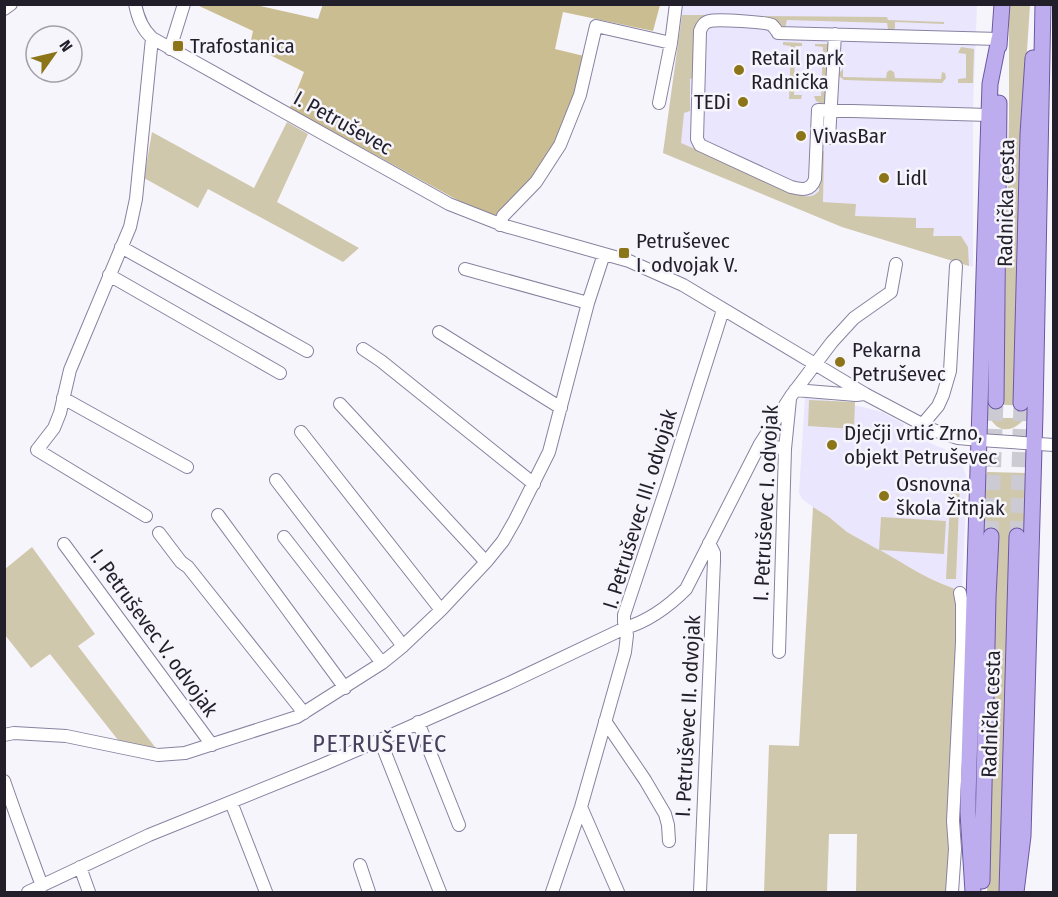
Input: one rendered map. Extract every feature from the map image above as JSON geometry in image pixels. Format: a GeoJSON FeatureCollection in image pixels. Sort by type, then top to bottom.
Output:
{"type":"FeatureCollection","features":[{"type":"Feature","properties":{"kind":"main road","name":"Radnička cesta"},"geometry":{"type":"LineString","coordinates":[[996,401],[999,39],[1002,4]]}},
{"type":"Feature","properties":{"kind":"main road","name":"Radnička cesta"},"geometry":{"type":"LineString","coordinates":[[1022,403],[1028,134],[1036,4]]}},
{"type":"Feature","properties":{"kind":"main road"},"geometry":{"type":"LineString","coordinates":[[1016,892],[1023,836],[1034,443],[1047,152],[1043,4]]}},
{"type":"Feature","properties":{"kind":"main road"},"geometry":{"type":"LineString","coordinates":[[973,892],[968,813],[989,115],[990,84],[999,39]]}},
{"type":"Feature","properties":{"kind":"main road","name":"Radnička cesta"},"geometry":{"type":"LineString","coordinates":[[981,892],[991,536]]}},
{"type":"Feature","properties":{"kind":"main road","name":"Radnička cesta"},"geometry":{"type":"LineString","coordinates":[[1006,892],[1017,536]]}},
{"type":"Feature","properties":{"kind":"street"},"geometry":{"type":"LineString","coordinates":[[4,9],[11,4]]}},
{"type":"Feature","properties":{"kind":"street","name":"I. Petruševec"},"geometry":{"type":"LineString","coordinates":[[135,4],[145,31],[170,49],[449,204],[500,225],[629,261],[668,278],[865,394],[922,425],[944,434],[958,438],[1053,445]]}},
{"type":"Feature","properties":{"kind":"street"},"geometry":{"type":"LineString","coordinates":[[170,49],[184,4]]}},
{"type":"Feature","properties":{"kind":"street"},"geometry":{"type":"LineString","coordinates":[[659,103],[671,43],[675,4]]}},
{"type":"Feature","properties":{"kind":"street"},"geometry":{"type":"LineString","coordinates":[[835,34],[813,185],[806,189],[791,187],[703,147],[697,140],[701,27],[709,21],[764,23],[772,25],[778,33],[835,34],[999,39]]}},
{"type":"Feature","properties":{"kind":"street"},"geometry":{"type":"LineString","coordinates":[[500,225],[503,216],[536,182],[560,145],[580,96],[596,26],[671,43]]}},
{"type":"Feature","properties":{"kind":"street"},"geometry":{"type":"LineString","coordinates":[[146,516],[37,450],[54,428],[70,370],[130,227],[136,199],[153,38]]}},
{"type":"Feature","properties":{"kind":"street"},"geometry":{"type":"LineString","coordinates":[[824,110],[989,115]]}},
{"type":"Feature","properties":{"kind":"street"},"geometry":{"type":"LineString","coordinates":[[824,110],[829,138]]}},
{"type":"Feature","properties":{"kind":"street"},"geometry":{"type":"LineString","coordinates":[[121,247],[307,351]]}},
{"type":"Feature","properties":{"kind":"street","name":"I. Petruševec V. odvojak"},"geometry":{"type":"LineString","coordinates":[[4,735],[14,733],[66,736],[158,755],[185,753],[304,713],[382,663],[441,610],[486,562],[503,541],[534,484],[549,452],[588,303],[604,254]]}},
{"type":"Feature","properties":{"kind":"street"},"geometry":{"type":"LineString","coordinates":[[816,364],[854,318],[891,292],[896,264]]}},
{"type":"Feature","properties":{"kind":"street"},"geometry":{"type":"LineString","coordinates":[[922,425],[938,406],[950,371],[956,266]]}},
{"type":"Feature","properties":{"kind":"street"},"geometry":{"type":"LineString","coordinates":[[465,269],[588,303]]}},
{"type":"Feature","properties":{"kind":"street"},"geometry":{"type":"LineString","coordinates":[[110,275],[280,373]]}},
{"type":"Feature","properties":{"kind":"street","name":"I. Petruševec III. odvojak"},"geometry":{"type":"LineString","coordinates":[[552,892],[580,807],[625,652],[627,634],[624,615],[723,310]]}},
{"type":"Feature","properties":{"kind":"street"},"geometry":{"type":"LineString","coordinates":[[439,332],[561,408]]}},
{"type":"Feature","properties":{"kind":"street"},"geometry":{"type":"LineString","coordinates":[[363,349],[534,484]]}},
{"type":"Feature","properties":{"kind":"street","name":"I. Petruševec I. odvojak"},"geometry":{"type":"LineString","coordinates":[[779,652],[785,450],[793,393],[816,364]]}},
{"type":"Feature","properties":{"kind":"street"},"geometry":{"type":"LineString","coordinates":[[793,393],[865,394]]}},
{"type":"Feature","properties":{"kind":"street","name":"I. Petruševec II. odvojak"},"geometry":{"type":"LineString","coordinates":[[28,892],[45,888],[80,867],[149,835],[380,740],[507,684],[640,622],[672,603],[686,589],[760,444],[793,393]]}},
{"type":"Feature","properties":{"kind":"street"},"geometry":{"type":"LineString","coordinates":[[63,398],[187,467]]}},
{"type":"Feature","properties":{"kind":"street"},"geometry":{"type":"LineString","coordinates":[[340,404],[486,562]]}},
{"type":"Feature","properties":{"kind":"street"},"geometry":{"type":"LineString","coordinates":[[301,432],[441,610]]}},
{"type":"Feature","properties":{"kind":"street"},"geometry":{"type":"LineString","coordinates":[[760,444],[785,450]]}},
{"type":"Feature","properties":{"kind":"street"},"geometry":{"type":"LineString","coordinates":[[276,480],[403,646]]}},
{"type":"Feature","properties":{"kind":"street"},"geometry":{"type":"LineString","coordinates":[[218,515],[345,688]]}},
{"type":"Feature","properties":{"kind":"street"},"geometry":{"type":"LineString","coordinates":[[159,533],[304,713]]}},
{"type":"Feature","properties":{"kind":"street"},"geometry":{"type":"LineString","coordinates":[[284,537],[382,663]]}},
{"type":"Feature","properties":{"kind":"street","name":"I. Petruševec II. odvojak"},"geometry":{"type":"LineString","coordinates":[[700,892],[714,561],[714,553],[709,543]]}},
{"type":"Feature","properties":{"kind":"street","name":"I. Petruševec V. odvojak"},"geometry":{"type":"LineString","coordinates":[[64,544],[212,745]]}},
{"type":"Feature","properties":{"kind":"street"},"geometry":{"type":"LineString","coordinates":[[952,892],[955,849],[953,820],[962,642],[960,593]]}},
{"type":"Feature","properties":{"kind":"street"},"geometry":{"type":"LineString","coordinates":[[605,721],[665,814],[669,841]]}},
{"type":"Feature","properties":{"kind":"street"},"geometry":{"type":"LineString","coordinates":[[418,722],[459,825]]}},
{"type":"Feature","properties":{"kind":"street"},"geometry":{"type":"LineString","coordinates":[[380,740],[440,892]]}},
{"type":"Feature","properties":{"kind":"street"},"geometry":{"type":"LineString","coordinates":[[4,781],[45,888]]}},
{"type":"Feature","properties":{"kind":"street"},"geometry":{"type":"LineString","coordinates":[[231,802],[266,892]]}},
{"type":"Feature","properties":{"kind":"street"},"geometry":{"type":"LineString","coordinates":[[580,807],[618,892]]}},
{"type":"Feature","properties":{"kind":"street"},"geometry":{"type":"LineString","coordinates":[[360,865],[369,892]]}},
{"type":"Feature","properties":{"kind":"street"},"geometry":{"type":"LineString","coordinates":[[80,867],[89,892]]}},
{"type":"Feature","properties":{"kind":"shaded area"},"geometry":{"type":"Polygon","coordinates":[[[323,4],[660,5],[653,31],[563,12],[555,49],[584,56],[583,98],[555,164],[506,219],[479,211],[290,108],[304,72],[250,45],[253,31],[197,5],[256,5],[318,19],[323,4]]]}},
{"type":"Feature","properties":{"kind":"shaded area"},"geometry":{"type":"Polygon","coordinates":[[[683,5],[977,5],[973,109],[973,267],[842,227],[663,153],[683,5]]]}},
{"type":"Feature","properties":{"kind":"shaded area"},"geometry":{"type":"Polygon","coordinates":[[[1009,5],[1030,5],[1022,126],[1028,406],[987,404],[987,401],[1003,402],[1009,5]]]}},
{"type":"Feature","properties":{"kind":"shaded area"},"geometry":{"type":"Polygon","coordinates":[[[682,15],[710,15],[694,78],[690,79],[690,111],[684,113],[681,143],[803,196],[814,195],[819,191],[820,152],[824,151],[823,202],[856,204],[855,216],[916,218],[916,228],[934,228],[933,236],[961,236],[968,247],[969,266],[842,227],[663,153],[682,15]]]}},
{"type":"Feature","properties":{"kind":"shaded area"},"geometry":{"type":"Polygon","coordinates":[[[759,16],[887,17],[888,20],[944,22],[944,24],[895,22],[895,28],[892,31],[888,29],[887,23],[787,20],[785,28],[773,20],[759,16]]]}},
{"type":"Feature","properties":{"kind":"shaded area"},"geometry":{"type":"Polygon","coordinates":[[[783,42],[802,43],[802,46],[795,46],[794,95],[802,95],[801,99],[789,99],[791,46],[783,45],[783,42]]]}},
{"type":"Feature","properties":{"kind":"shaded area"},"geometry":{"type":"Polygon","coordinates":[[[815,44],[828,44],[827,96],[822,104],[816,101],[814,96],[821,96],[823,47],[815,46],[815,44]]]}},
{"type":"Feature","properties":{"kind":"shaded area"},"geometry":{"type":"Polygon","coordinates":[[[961,47],[974,49],[973,83],[958,83],[958,79],[966,78],[966,54],[958,53],[961,47]]]}},
{"type":"Feature","properties":{"kind":"shaded area"},"geometry":{"type":"Polygon","coordinates":[[[843,69],[843,77],[886,78],[890,70],[894,72],[895,78],[941,79],[942,72],[945,73],[946,78],[942,83],[844,80],[838,74],[843,69]]]}},
{"type":"Feature","properties":{"kind":"shaded area"},"geometry":{"type":"Polygon","coordinates":[[[287,122],[308,134],[277,202],[359,248],[343,262],[208,189],[198,208],[144,178],[152,132],[254,188],[287,122]]]}},
{"type":"Feature","properties":{"kind":"shaded area","name":"Osnovna škola Žitnjak"},"geometry":{"type":"Polygon","coordinates":[[[805,398],[824,399],[882,412],[904,424],[903,431],[960,456],[967,479],[962,591],[921,574],[847,532],[802,499],[799,493],[805,398]]]}},
{"type":"Feature","properties":{"kind":"shaded area"},"geometry":{"type":"Polygon","coordinates":[[[809,400],[855,402],[854,429],[808,426],[809,400]]]}},
{"type":"Feature","properties":{"kind":"shaded area"},"geometry":{"type":"Polygon","coordinates":[[[990,418],[1025,418],[1017,426],[1002,429],[990,418]]]}},
{"type":"Feature","properties":{"kind":"shaded area"},"geometry":{"type":"Polygon","coordinates":[[[987,472],[1027,473],[1025,536],[1001,892],[987,892],[998,536],[983,534],[984,484],[987,472]]]}},
{"type":"Feature","properties":{"kind":"shaded area"},"geometry":{"type":"Polygon","coordinates":[[[951,482],[960,483],[956,579],[946,579],[951,482]]]}},
{"type":"Feature","properties":{"kind":"shaded area"},"geometry":{"type":"Polygon","coordinates":[[[813,507],[847,532],[879,550],[881,517],[946,521],[944,554],[880,550],[930,578],[962,591],[948,892],[856,892],[857,834],[829,834],[827,892],[764,892],[769,745],[799,746],[813,507]]]}},
{"type":"Feature","properties":{"kind":"shaded area"},"geometry":{"type":"Polygon","coordinates":[[[32,547],[95,634],[78,646],[158,751],[122,745],[50,654],[31,668],[5,635],[5,569],[32,547]]]}},
{"type":"Feature","properties":{"kind":"tunnel"},"geometry":{"type":"LineString","coordinates":[[991,536],[996,401]]}},
{"type":"Feature","properties":{"kind":"tunnel"},"geometry":{"type":"LineString","coordinates":[[1017,536],[1021,403]]}},
{"type":"Feature","properties":{"kind":"place","name":"Trafostanica"},"geometry":{"type":"Point","coordinates":[178,46]}},
{"type":"Feature","properties":{"kind":"place","name":"Retail park Radnička"},"geometry":{"type":"Point","coordinates":[739,70]}},
{"type":"Feature","properties":{"kind":"place","name":"TEDi"},"geometry":{"type":"Point","coordinates":[743,102]}},
{"type":"Feature","properties":{"kind":"place","name":"VivasBar"},"geometry":{"type":"Point","coordinates":[801,136]}},
{"type":"Feature","properties":{"kind":"place","name":"Lidl"},"geometry":{"type":"Point","coordinates":[884,178]}},
{"type":"Feature","properties":{"kind":"place","name":"Petruševec I. odvojak V."},"geometry":{"type":"Point","coordinates":[624,253]}},
{"type":"Feature","properties":{"kind":"place","name":"Pekarna Petruševec"},"geometry":{"type":"Point","coordinates":[840,362]}},
{"type":"Feature","properties":{"kind":"place","name":"Dječji vrtić Zrno, objekt Petruševec"},"geometry":{"type":"Point","coordinates":[832,445]}},
{"type":"Feature","properties":{"kind":"place","name":"Osnovna škola Žitnjak"},"geometry":{"type":"Point","coordinates":[884,496]}},
{"type":"Feature","properties":{"kind":"district","name":"PETRUŠEVEC"},"geometry":{"type":"Point","coordinates":[380,744]}}]}
